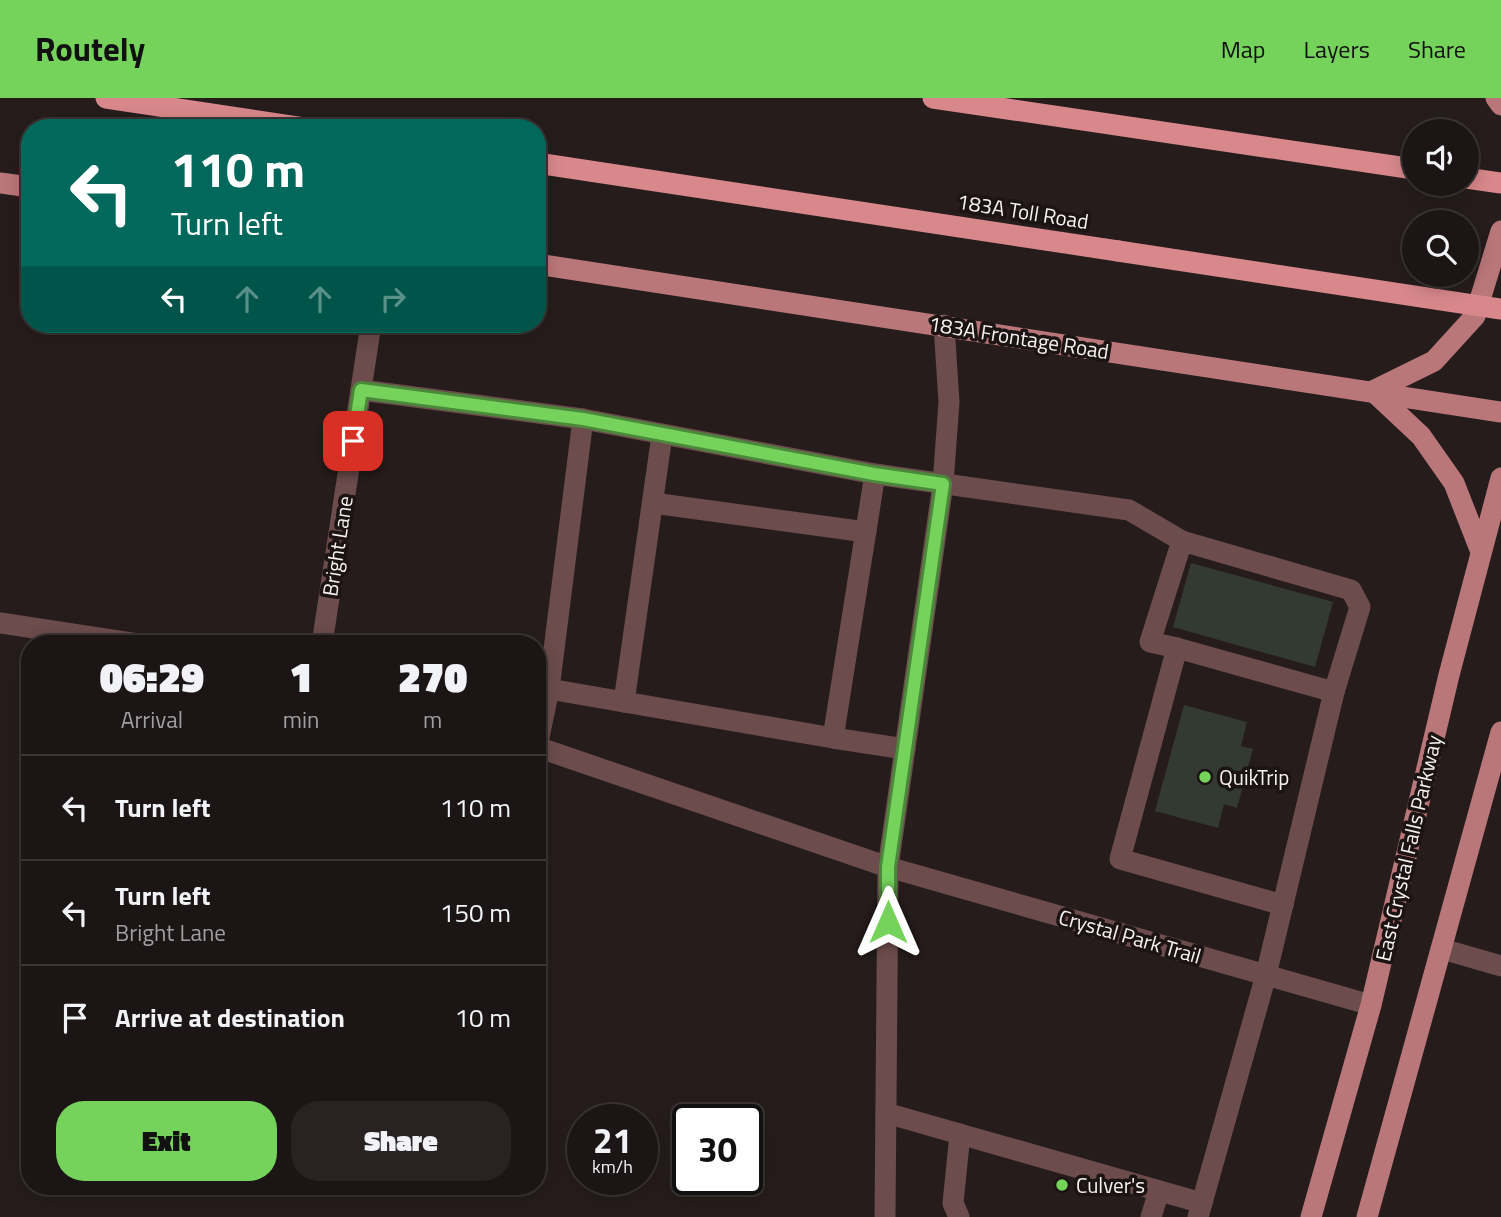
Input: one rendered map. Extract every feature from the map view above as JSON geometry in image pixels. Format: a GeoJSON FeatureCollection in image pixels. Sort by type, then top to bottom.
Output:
{"type":"FeatureCollection","features":[{"type":"Feature","properties":{"kind":"highway"},"geometry":{"type":"LineString","coordinates":[[106,98],[245,119]]}},
{"type":"Feature","properties":{"kind":"highway"},"geometry":{"type":"LineString","coordinates":[[933,98],[1402,168]]}},
{"type":"Feature","properties":{"kind":"highway","name":"183A Toll Road"},"geometry":{"type":"LineString","coordinates":[[546,164],[1501,309]]}},
{"type":"Feature","properties":{"kind":"highway"},"geometry":{"type":"LineString","coordinates":[[1479,180],[1501,183]]}},
{"type":"Feature","properties":{"kind":"main road"},"geometry":{"type":"LineString","coordinates":[[1496,98],[1501,105]]}},
{"type":"Feature","properties":{"kind":"main road"},"geometry":{"type":"LineString","coordinates":[[0,183],[21,186]]}},
{"type":"Feature","properties":{"kind":"main road"},"geometry":{"type":"LineString","coordinates":[[1481,552],[1454,483],[1421,436],[1373,391],[1434,361],[1475,316],[1501,231]]}},
{"type":"Feature","properties":{"kind":"main road","name":"183A Frontage Road"},"geometry":{"type":"LineString","coordinates":[[546,265],[1501,412]]}},
{"type":"Feature","properties":{"kind":"main road","name":"East Crystal Falls Parkway"},"geometry":{"type":"LineString","coordinates":[[1311,1217],[1371,1004],[1449,675],[1501,478]]}},
{"type":"Feature","properties":{"kind":"main road"},"geometry":{"type":"LineString","coordinates":[[1367,1217],[1501,732]]}},
{"type":"Feature","properties":{"kind":"street"},"geometry":{"type":"LineString","coordinates":[[885,1217],[888,867],[943,484],[949,402],[944,325]]}},
{"type":"Feature","properties":{"kind":"street","name":"Bright Lane"},"geometry":{"type":"LineString","coordinates":[[323,635],[370,333]]}},
{"type":"Feature","properties":{"kind":"street"},"geometry":{"type":"LineString","coordinates":[[361,390],[583,419],[874,474],[1129,510],[1182,541],[1351,590],[1360,607],[1334,692],[1266,975],[1200,1210],[1159,1191],[886,1113]]}},
{"type":"Feature","properties":{"kind":"street"},"geometry":{"type":"LineString","coordinates":[[546,704],[583,419]]}},
{"type":"Feature","properties":{"kind":"street"},"geometry":{"type":"LineString","coordinates":[[624,702],[662,435]]}},
{"type":"Feature","properties":{"kind":"street"},"geometry":{"type":"LineString","coordinates":[[833,738],[874,474]]}},
{"type":"Feature","properties":{"kind":"street"},"geometry":{"type":"LineString","coordinates":[[653,503],[866,532]]}},
{"type":"Feature","properties":{"kind":"street"},"geometry":{"type":"LineString","coordinates":[[1182,541],[1150,642],[1334,692]]}},
{"type":"Feature","properties":{"kind":"street"},"geometry":{"type":"LineString","coordinates":[[0,623],[79,635]]}},
{"type":"Feature","properties":{"kind":"street"},"geometry":{"type":"LineString","coordinates":[[1177,648],[1120,859],[1283,905]]}},
{"type":"Feature","properties":{"kind":"street"},"geometry":{"type":"LineString","coordinates":[[549,689],[905,749]]}},
{"type":"Feature","properties":{"kind":"street","name":"Crystal Park Trail"},"geometry":{"type":"LineString","coordinates":[[546,750],[888,867],[1371,1004]]}},
{"type":"Feature","properties":{"kind":"street"},"geometry":{"type":"LineString","coordinates":[[1442,949],[1501,966]]}},
{"type":"Feature","properties":{"kind":"street"},"geometry":{"type":"LineString","coordinates":[[958,1217],[953,1203],[960,1134]]}},
{"type":"Feature","properties":{"kind":"street"},"geometry":{"type":"LineString","coordinates":[[1151,1217],[1159,1191]]}},
{"type":"Feature","properties":{"kind":"building"},"geometry":{"type":"Polygon","coordinates":[[[1191,563],[1333,602],[1315,667],[1173,627],[1191,563]]]}},
{"type":"Feature","properties":{"kind":"building","name":"QuikTrip"},"geometry":{"type":"Polygon","coordinates":[[[1184,705],[1247,722],[1241,746],[1253,749],[1237,808],[1224,804],[1218,828],[1155,811],[1184,705]]]}},
{"type":"Feature","properties":{"kind":"place","name":"QuikTrip"},"geometry":{"type":"Point","coordinates":[1205,777]}},
{"type":"Feature","properties":{"kind":"place","name":"Culver's"},"geometry":{"type":"Point","coordinates":[1062,1185]}},
{"type":"Feature","properties":{"kind":"route"},"geometry":{"type":"LineString","coordinates":[[353,441],[361,390],[583,419],[874,474],[943,484],[888,867],[888,922]]}}]}
